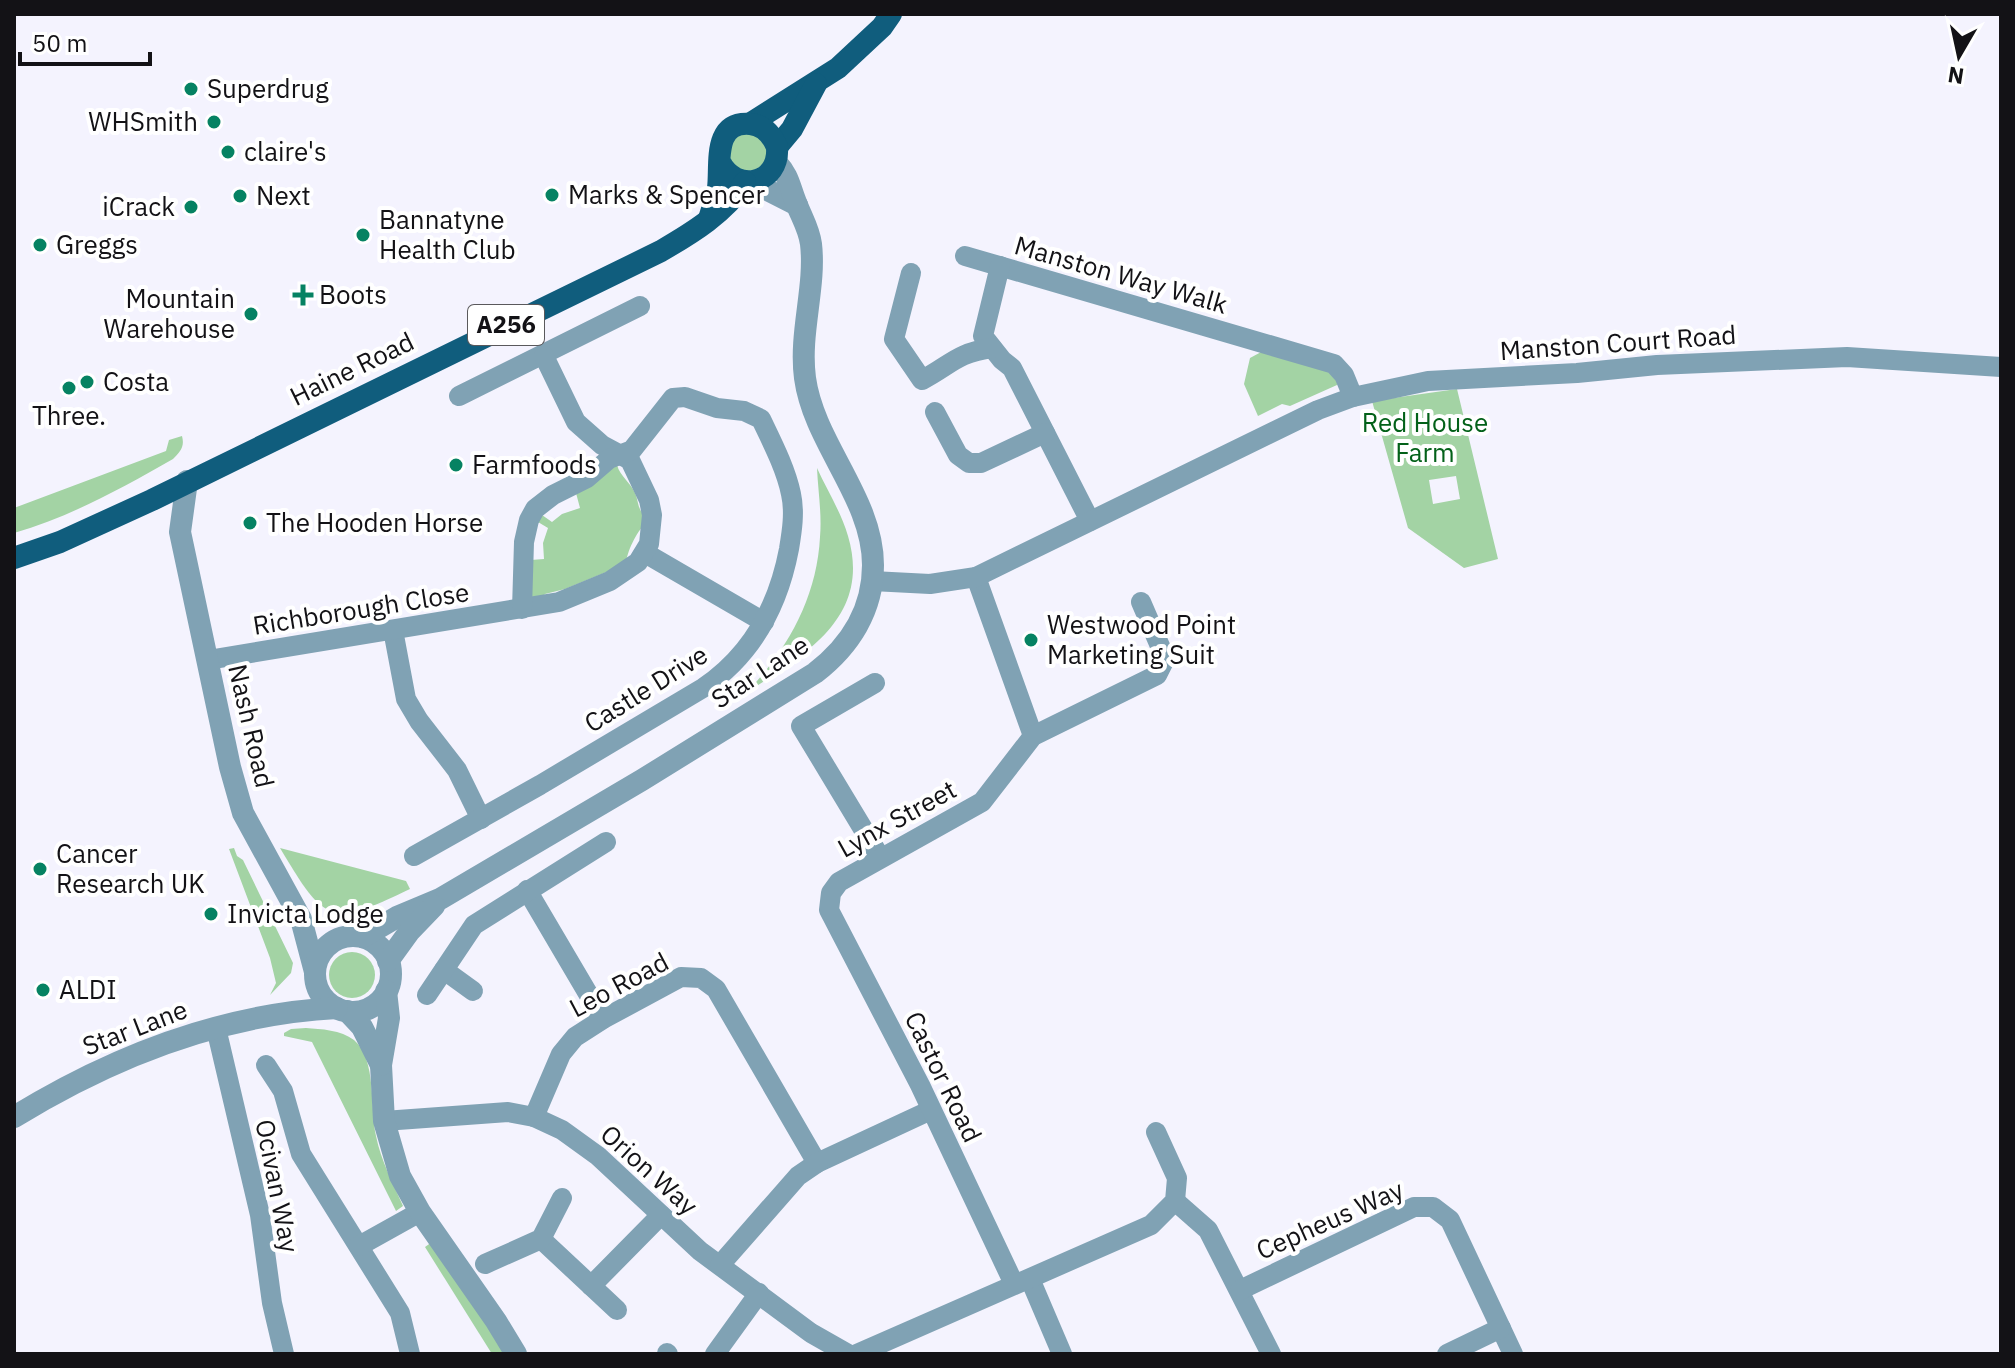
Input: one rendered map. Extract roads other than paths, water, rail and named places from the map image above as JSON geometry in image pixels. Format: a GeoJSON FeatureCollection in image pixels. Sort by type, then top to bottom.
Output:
{"type":"FeatureCollection","features":[{"type":"Feature","properties":{"kind":"main road","name":"Haine Road"},"geometry":{"type":"LineString","coordinates":[[709,219],[717,189],[719,149],[726,133],[741,124],[751,123],[817,83],[860,48],[891,14]]}},
{"type":"Feature","properties":{"kind":"main road","name":"Haine Road"},"geometry":{"type":"LineString","coordinates":[[14,558],[60,542],[152,500],[689,235],[733,201],[748,182],[767,175],[817,83]]}},
{"type":"Feature","properties":{"kind":"main road"},"geometry":{"type":"LineString","coordinates":[[751,123],[768,131],[777,154]]}},
{"type":"Feature","properties":{"kind":"main road"},"geometry":{"type":"LineString","coordinates":[[720,162],[729,176],[748,182]]}},
{"type":"Feature","properties":{"kind":"street","name":"Star Lane"},"geometry":{"type":"LineString","coordinates":[[363,937],[397,917],[440,899],[815,673],[839,652],[858,626],[872,581],[868,529],[818,427],[808,393],[804,344],[812,257],[808,230],[777,154]]}},
{"type":"Feature","properties":{"kind":"street"},"geometry":{"type":"LineString","coordinates":[[748,182],[797,205]]}},
{"type":"Feature","properties":{"kind":"street","name":"Manston Way Walk"},"geometry":{"type":"LineString","coordinates":[[965,256],[1334,364],[1344,375],[1353,397]]}},
{"type":"Feature","properties":{"kind":"street"},"geometry":{"type":"LineString","coordinates":[[1000,266],[983,336],[1012,368],[1090,521]]}},
{"type":"Feature","properties":{"kind":"street"},"geometry":{"type":"LineString","coordinates":[[911,273],[894,339],[922,380],[970,351],[992,348]]}},
{"type":"Feature","properties":{"kind":"street"},"geometry":{"type":"LineString","coordinates":[[459,396],[640,306]]}},
{"type":"Feature","properties":{"kind":"street"},"geometry":{"type":"LineString","coordinates":[[544,356],[576,422],[602,445],[630,460],[649,500],[652,525],[645,553],[764,622]]}},
{"type":"Feature","properties":{"kind":"street","name":"Manston Court Road"},"geometry":{"type":"LineString","coordinates":[[1353,397],[1428,381],[1746,360],[1847,357],[2001,367]]}},
{"type":"Feature","properties":{"kind":"street","name":"Castle Drive"},"geometry":{"type":"LineString","coordinates":[[414,856],[720,676],[742,655],[775,602],[782,581],[793,514],[787,479],[761,419],[744,411],[717,408],[678,396],[669,401],[632,450],[620,454]]}},
{"type":"Feature","properties":{"kind":"street"},"geometry":{"type":"LineString","coordinates":[[872,581],[930,584],[976,577],[1318,410],[1353,397]]}},
{"type":"Feature","properties":{"kind":"street"},"geometry":{"type":"LineString","coordinates":[[935,412],[958,455],[969,463],[981,463],[1045,433]]}},
{"type":"Feature","properties":{"kind":"street"},"geometry":{"type":"LineString","coordinates":[[522,609],[524,542],[535,509],[620,454]]}},
{"type":"Feature","properties":{"kind":"street","name":"Nash Road"},"geometry":{"type":"LineString","coordinates":[[187,481],[180,532],[230,767],[243,813],[301,919],[315,975]]}},
{"type":"Feature","properties":{"kind":"street","name":"Nash Road"},"geometry":{"type":"LineString","coordinates":[[152,500],[180,532]]}},
{"type":"Feature","properties":{"kind":"street","name":"Richborough Close"},"geometry":{"type":"LineString","coordinates":[[208,660],[559,602],[588,592],[630,569],[645,553]]}},
{"type":"Feature","properties":{"kind":"street"},"geometry":{"type":"LineString","coordinates":[[976,577],[1033,736],[1157,675],[1164,661],[1163,653],[1141,602]]}},
{"type":"Feature","properties":{"kind":"street"},"geometry":{"type":"LineString","coordinates":[[393,630],[406,699],[457,770],[481,819]]}},
{"type":"Feature","properties":{"kind":"street"},"geometry":{"type":"LineString","coordinates":[[875,683],[801,726],[880,857]]}},
{"type":"Feature","properties":{"kind":"street","name":"Lynx Street"},"geometry":{"type":"LineString","coordinates":[[831,893],[839,882],[880,857],[982,802],[1033,736]]}},
{"type":"Feature","properties":{"kind":"street"},"geometry":{"type":"LineString","coordinates":[[427,995],[474,925],[606,842]]}},
{"type":"Feature","properties":{"kind":"street"},"geometry":{"type":"LineString","coordinates":[[527,890],[603,1019]]}},
{"type":"Feature","properties":{"kind":"street","name":"Castor Road"},"geometry":{"type":"LineString","coordinates":[[831,893],[829,910],[931,1110],[1062,1354]]}},
{"type":"Feature","properties":{"kind":"street","name":"Star Lane"},"geometry":{"type":"LineString","coordinates":[[388,961],[409,932],[440,899]]}},
{"type":"Feature","properties":{"kind":"street"},"geometry":{"type":"LineString","coordinates":[[301,919],[339,938],[363,937],[374,942],[388,961],[390,982],[386,991],[369,1007],[342,1009]]}},
{"type":"Feature","properties":{"kind":"street"},"geometry":{"type":"LineString","coordinates":[[283,1012],[303,995],[315,975],[322,951],[339,938]]}},
{"type":"Feature","properties":{"kind":"street"},"geometry":{"type":"LineString","coordinates":[[444,970],[473,991]]}},
{"type":"Feature","properties":{"kind":"street"},"geometry":{"type":"LineString","coordinates":[[315,975],[326,1001],[342,1009],[362,1027],[381,1065]]}},
{"type":"Feature","properties":{"kind":"street","name":"Leo Road"},"geometry":{"type":"LineString","coordinates":[[534,1117],[561,1054],[575,1037],[681,977],[701,978],[716,989],[817,1163]]}},
{"type":"Feature","properties":{"kind":"street"},"geometry":{"type":"LineString","coordinates":[[386,991],[389,1018],[381,1065],[384,1121],[400,1176],[420,1212],[516,1354]]}},
{"type":"Feature","properties":{"kind":"street","name":"Star Lane"},"geometry":{"type":"LineString","coordinates":[[14,1117],[106,1066],[150,1049],[216,1028],[283,1012],[342,1009]]}},
{"type":"Feature","properties":{"kind":"street","name":"Ocivan Way"},"geometry":{"type":"LineString","coordinates":[[216,1028],[260,1215],[272,1303],[284,1354]]}},
{"type":"Feature","properties":{"kind":"street"},"geometry":{"type":"LineString","coordinates":[[266,1065],[283,1091],[301,1154],[400,1313],[410,1354]]}},
{"type":"Feature","properties":{"kind":"street"},"geometry":{"type":"LineString","coordinates":[[720,1265],[798,1176],[817,1163],[931,1110]]}},
{"type":"Feature","properties":{"kind":"street","name":"Orion Way"},"geometry":{"type":"LineString","coordinates":[[384,1121],[508,1112],[534,1117],[562,1130],[598,1156],[700,1251],[811,1333],[848,1354]]}},
{"type":"Feature","properties":{"kind":"street"},"geometry":{"type":"LineString","coordinates":[[857,1354],[1151,1225],[1175,1201],[1177,1178],[1156,1132]]}},
{"type":"Feature","properties":{"kind":"street"},"geometry":{"type":"LineString","coordinates":[[485,1264],[541,1239],[562,1198]]}},
{"type":"Feature","properties":{"kind":"street","name":"Cepheus Way"},"geometry":{"type":"LineString","coordinates":[[1175,1201],[1208,1230],[1240,1290],[1414,1207],[1427,1206],[1440,1210],[1450,1220],[1513,1354]]}},
{"type":"Feature","properties":{"kind":"street"},"geometry":{"type":"LineString","coordinates":[[359,1246],[420,1212]]}},
{"type":"Feature","properties":{"kind":"street"},"geometry":{"type":"LineString","coordinates":[[591,1286],[661,1215]]}},
{"type":"Feature","properties":{"kind":"street"},"geometry":{"type":"LineString","coordinates":[[541,1239],[617,1310]]}},
{"type":"Feature","properties":{"kind":"street"},"geometry":{"type":"LineString","coordinates":[[1240,1290],[1262,1351]]}},
{"type":"Feature","properties":{"kind":"street"},"geometry":{"type":"LineString","coordinates":[[715,1354],[759,1293]]}},
{"type":"Feature","properties":{"kind":"street"},"geometry":{"type":"LineString","coordinates":[[1447,1354],[1501,1328]]}},
{"type":"Feature","properties":{"kind":"place","name":"Superdrug"},"geometry":{"type":"Point","coordinates":[191,89]}},
{"type":"Feature","properties":{"kind":"place","name":"WHSmith"},"geometry":{"type":"Point","coordinates":[214,122]}},
{"type":"Feature","properties":{"kind":"place","name":"claire's"},"geometry":{"type":"Point","coordinates":[228,152]}},
{"type":"Feature","properties":{"kind":"place","name":"Marks & Spencer"},"geometry":{"type":"Point","coordinates":[552,195]}},
{"type":"Feature","properties":{"kind":"place","name":"Next"},"geometry":{"type":"Point","coordinates":[240,196]}},
{"type":"Feature","properties":{"kind":"place","name":"iCrack"},"geometry":{"type":"Point","coordinates":[191,207]}},
{"type":"Feature","properties":{"kind":"place","name":"Bannatyne Health Club"},"geometry":{"type":"Point","coordinates":[363,235]}},
{"type":"Feature","properties":{"kind":"place","name":"Greggs"},"geometry":{"type":"Point","coordinates":[40,245]}},
{"type":"Feature","properties":{"kind":"place","name":"Boots"},"geometry":{"type":"Point","coordinates":[303,295]}},
{"type":"Feature","properties":{"kind":"place","name":"Mountain Warehouse"},"geometry":{"type":"Point","coordinates":[251,314]}},
{"type":"Feature","properties":{"kind":"place","name":"Costa"},"geometry":{"type":"Point","coordinates":[87,382]}},
{"type":"Feature","properties":{"kind":"place","name":"Three."},"geometry":{"type":"Point","coordinates":[69,388]}},
{"type":"Feature","properties":{"kind":"place","name":"Farmfoods"},"geometry":{"type":"Point","coordinates":[456,465]}},
{"type":"Feature","properties":{"kind":"place","name":"The Hooden Horse"},"geometry":{"type":"Point","coordinates":[250,523]}},
{"type":"Feature","properties":{"kind":"place","name":"Westwood Point Marketing Suit"},"geometry":{"type":"Point","coordinates":[1031,640]}},
{"type":"Feature","properties":{"kind":"place","name":"Cancer Research UK"},"geometry":{"type":"Point","coordinates":[40,869]}},
{"type":"Feature","properties":{"kind":"place","name":"Invicta Lodge"},"geometry":{"type":"Point","coordinates":[211,914]}},
{"type":"Feature","properties":{"kind":"place","name":"ALDI"},"geometry":{"type":"Point","coordinates":[43,990]}},
{"type":"Feature","properties":{"kind":"park label","name":"Red House Farm"},"geometry":{"type":"Point","coordinates":[1425,438]}}]}
